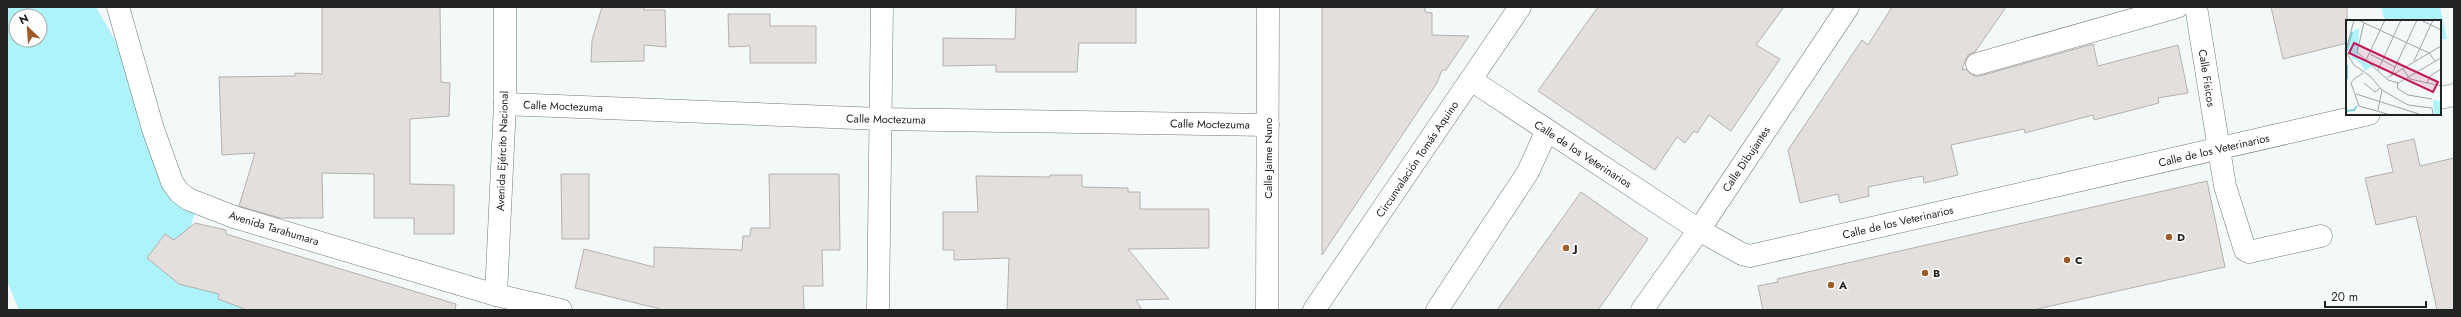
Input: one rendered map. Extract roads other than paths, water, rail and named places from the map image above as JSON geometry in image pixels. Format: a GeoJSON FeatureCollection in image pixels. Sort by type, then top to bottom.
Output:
{"type":"FeatureCollection","features":[{"type":"Feature","properties":{"kind":"street","name":"Avenida Tarahumara"},"geometry":{"type":"LineString","coordinates":[[118,7],[153,129],[172,182],[179,192],[188,199],[234,217],[496,294],[561,310]]}},
{"type":"Feature","properties":{"kind":"street","name":"Avenida Ejército Nacional"},"geometry":{"type":"LineString","coordinates":[[496,294],[505,104],[505,7]]}},
{"type":"Feature","properties":{"kind":"street"},"geometry":{"type":"LineString","coordinates":[[878,310],[882,7]]}},
{"type":"Feature","properties":{"kind":"street","name":"Calle Jaime Nuno"},"geometry":{"type":"LineString","coordinates":[[1267,310],[1268,7]]}},
{"type":"Feature","properties":{"kind":"street","name":"Circunvalación Tomás Aquino"},"geometry":{"type":"LineString","coordinates":[[1314,310],[1520,7]]}},
{"type":"Feature","properties":{"kind":"street","name":"Calle Dibujantes"},"geometry":{"type":"LineString","coordinates":[[1642,310],[1699,230],[1848,7]]}},
{"type":"Feature","properties":{"kind":"street"},"geometry":{"type":"LineString","coordinates":[[1977,64],[2177,7]]}},
{"type":"Feature","properties":{"kind":"street","name":"Calle Físicos"},"geometry":{"type":"LineString","coordinates":[[2196,7],[2225,186],[2245,250],[2249,252],[2321,236]]}},
{"type":"Feature","properties":{"kind":"street","name":"Calle de los Veterinarios"},"geometry":{"type":"LineString","coordinates":[[1471,80],[1699,230],[1742,254],[1750,256],[2365,115]]}},
{"type":"Feature","properties":{"kind":"street"},"geometry":{"type":"LineString","coordinates":[[2441,98],[2454,95]]}},
{"type":"Feature","properties":{"kind":"street","name":"Calle Moctezuma"},"geometry":{"type":"LineString","coordinates":[[505,104],[881,119],[1268,125]]}},
{"type":"Feature","properties":{"kind":"street"},"geometry":{"type":"LineString","coordinates":[[1437,310],[1528,172],[1547,130]]}},
{"type":"Feature","properties":{"kind":"place","name":"D"},"geometry":{"type":"Point","coordinates":[2169,237]}},
{"type":"Feature","properties":{"kind":"place","name":"J"},"geometry":{"type":"Point","coordinates":[1566,248]}},
{"type":"Feature","properties":{"kind":"place","name":"C"},"geometry":{"type":"Point","coordinates":[2067,260]}},
{"type":"Feature","properties":{"kind":"place","name":"B"},"geometry":{"type":"Point","coordinates":[1925,273]}},
{"type":"Feature","properties":{"kind":"place","name":"A"},"geometry":{"type":"Point","coordinates":[1831,285]}}]}
